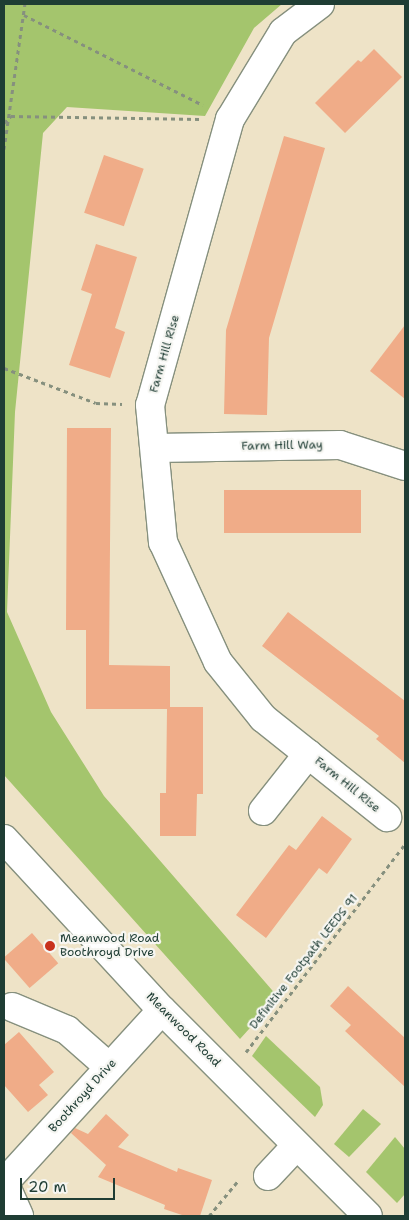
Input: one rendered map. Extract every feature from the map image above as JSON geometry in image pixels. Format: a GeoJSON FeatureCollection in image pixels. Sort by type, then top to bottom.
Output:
{"type":"FeatureCollection","features":[{"type":"Feature","properties":{"kind":"street","name":"Farm Hill Rise"},"geometry":{"type":"LineString","coordinates":[[320,4],[284,32],[230,119],[150,405],[163,542],[218,662],[263,718],[387,817]]}},
{"type":"Feature","properties":{"kind":"street","name":"Farm Hill Way"},"geometry":{"type":"LineString","coordinates":[[155,448],[340,444],[405,466]]}},
{"type":"Feature","properties":{"kind":"street","name":"Farm Hill Rise"},"geometry":{"type":"LineString","coordinates":[[264,811],[308,754]]}},
{"type":"Feature","properties":{"kind":"street","name":"Meanwood Road"},"geometry":{"type":"LineString","coordinates":[[4,839],[162,1010],[368,1216]]}},
{"type":"Feature","properties":{"kind":"street"},"geometry":{"type":"LineString","coordinates":[[12,1007],[67,1030],[109,1067]]}},
{"type":"Feature","properties":{"kind":"street","name":"Boothroyd Drive"},"geometry":{"type":"LineString","coordinates":[[4,1182],[162,1010]]}},
{"type":"Feature","properties":{"kind":"street"},"geometry":{"type":"LineString","coordinates":[[268,1176],[297,1145]]}},
{"type":"Feature","properties":{"kind":"street"},"geometry":{"type":"LineString","coordinates":[[4,1182],[18,1216]]}},
{"type":"Feature","properties":{"kind":"path"},"geometry":{"type":"LineString","coordinates":[[4,150],[11,116],[25,4]]}},
{"type":"Feature","properties":{"kind":"path"},"geometry":{"type":"LineString","coordinates":[[24,15],[230,119]]}},
{"type":"Feature","properties":{"kind":"path"},"geometry":{"type":"LineString","coordinates":[[4,123],[11,116],[230,119]]}},
{"type":"Feature","properties":{"kind":"path"},"geometry":{"type":"LineString","coordinates":[[4,368],[96,403],[150,405]]}},
{"type":"Feature","properties":{"kind":"path","name":"Definitive Footpath LEEDS 91"},"geometry":{"type":"LineString","coordinates":[[241,1088],[257,1072],[243,1057],[252,1042],[405,844]]}},
{"type":"Feature","properties":{"kind":"path"},"geometry":{"type":"LineString","coordinates":[[209,1216],[240,1178]]}},
{"type":"Feature","properties":{"kind":"green space"},"geometry":{"type":"Polygon","coordinates":[[[4,4],[282,4],[254,28],[205,116],[67,107],[43,133],[15,412],[7,612],[51,712],[104,796],[278,997],[240,1039],[4,775],[4,4]]]}},
{"type":"Feature","properties":{"kind":"green space"},"geometry":{"type":"Polygon","coordinates":[[[266,1036],[320,1087],[323,1105],[315,1117],[252,1056],[266,1036]]]}},
{"type":"Feature","properties":{"kind":"green space"},"geometry":{"type":"Polygon","coordinates":[[[363,1109],[381,1124],[349,1157],[334,1144],[363,1109]]]}},
{"type":"Feature","properties":{"kind":"green space"},"geometry":{"type":"Polygon","coordinates":[[[395,1137],[405,1149],[405,1194],[397,1203],[366,1172],[395,1137]]]}},
{"type":"Feature","properties":{"kind":"building"},"geometry":{"type":"Polygon","coordinates":[[[374,49],[402,77],[345,133],[315,103],[358,60],[361,62],[374,49]]]}},
{"type":"Feature","properties":{"kind":"building"},"geometry":{"type":"Polygon","coordinates":[[[284,136],[325,148],[269,338],[267,415],[224,414],[226,330],[284,136]]]}},
{"type":"Feature","properties":{"kind":"building"},"geometry":{"type":"Polygon","coordinates":[[[104,155],[144,169],[124,226],[84,213],[104,155]]]}},
{"type":"Feature","properties":{"kind":"building"},"geometry":{"type":"Polygon","coordinates":[[[96,244],[137,257],[115,328],[125,332],[110,378],[69,365],[92,294],[81,290],[96,244]]]}},
{"type":"Feature","properties":{"kind":"building"},"geometry":{"type":"Polygon","coordinates":[[[405,325],[405,399],[370,371],[405,325]]]}},
{"type":"Feature","properties":{"kind":"building"},"geometry":{"type":"Polygon","coordinates":[[[67,428],[111,428],[109,665],[170,666],[170,707],[203,707],[203,794],[197,794],[196,836],[160,836],[160,793],[166,793],[167,709],[86,709],[86,630],[66,630],[67,428]]]}},
{"type":"Feature","properties":{"kind":"building"},"geometry":{"type":"Polygon","coordinates":[[[224,490],[361,490],[361,533],[224,533],[224,490]]]}},
{"type":"Feature","properties":{"kind":"building"},"geometry":{"type":"Polygon","coordinates":[[[288,612],[405,701],[405,763],[376,739],[379,736],[262,646],[288,612]]]}},
{"type":"Feature","properties":{"kind":"building"},"geometry":{"type":"Polygon","coordinates":[[[322,816],[352,839],[327,874],[319,868],[266,938],[236,915],[289,845],[296,850],[322,816]]]}},
{"type":"Feature","properties":{"kind":"building"},"geometry":{"type":"Polygon","coordinates":[[[32,933],[58,963],[30,988],[4,957],[32,933]]]}},
{"type":"Feature","properties":{"kind":"building"},"geometry":{"type":"Polygon","coordinates":[[[348,986],[405,1038],[405,1087],[345,1031],[351,1025],[330,1006],[348,986]]]}},
{"type":"Feature","properties":{"kind":"building"},"geometry":{"type":"Polygon","coordinates":[[[19,1032],[54,1072],[39,1085],[48,1095],[28,1112],[4,1085],[4,1045],[19,1032]]]}},
{"type":"Feature","properties":{"kind":"building"},"geometry":{"type":"Polygon","coordinates":[[[106,1114],[129,1135],[118,1147],[177,1172],[178,1168],[212,1180],[200,1216],[185,1216],[164,1209],[165,1205],[98,1177],[106,1165],[71,1133],[75,1128],[88,1134],[106,1114]]]}},
{"type":"Feature","properties":{"kind":"place","name":"Meanwood Road Boothroyd Drive"},"geometry":{"type":"Point","coordinates":[50,946]}}]}
